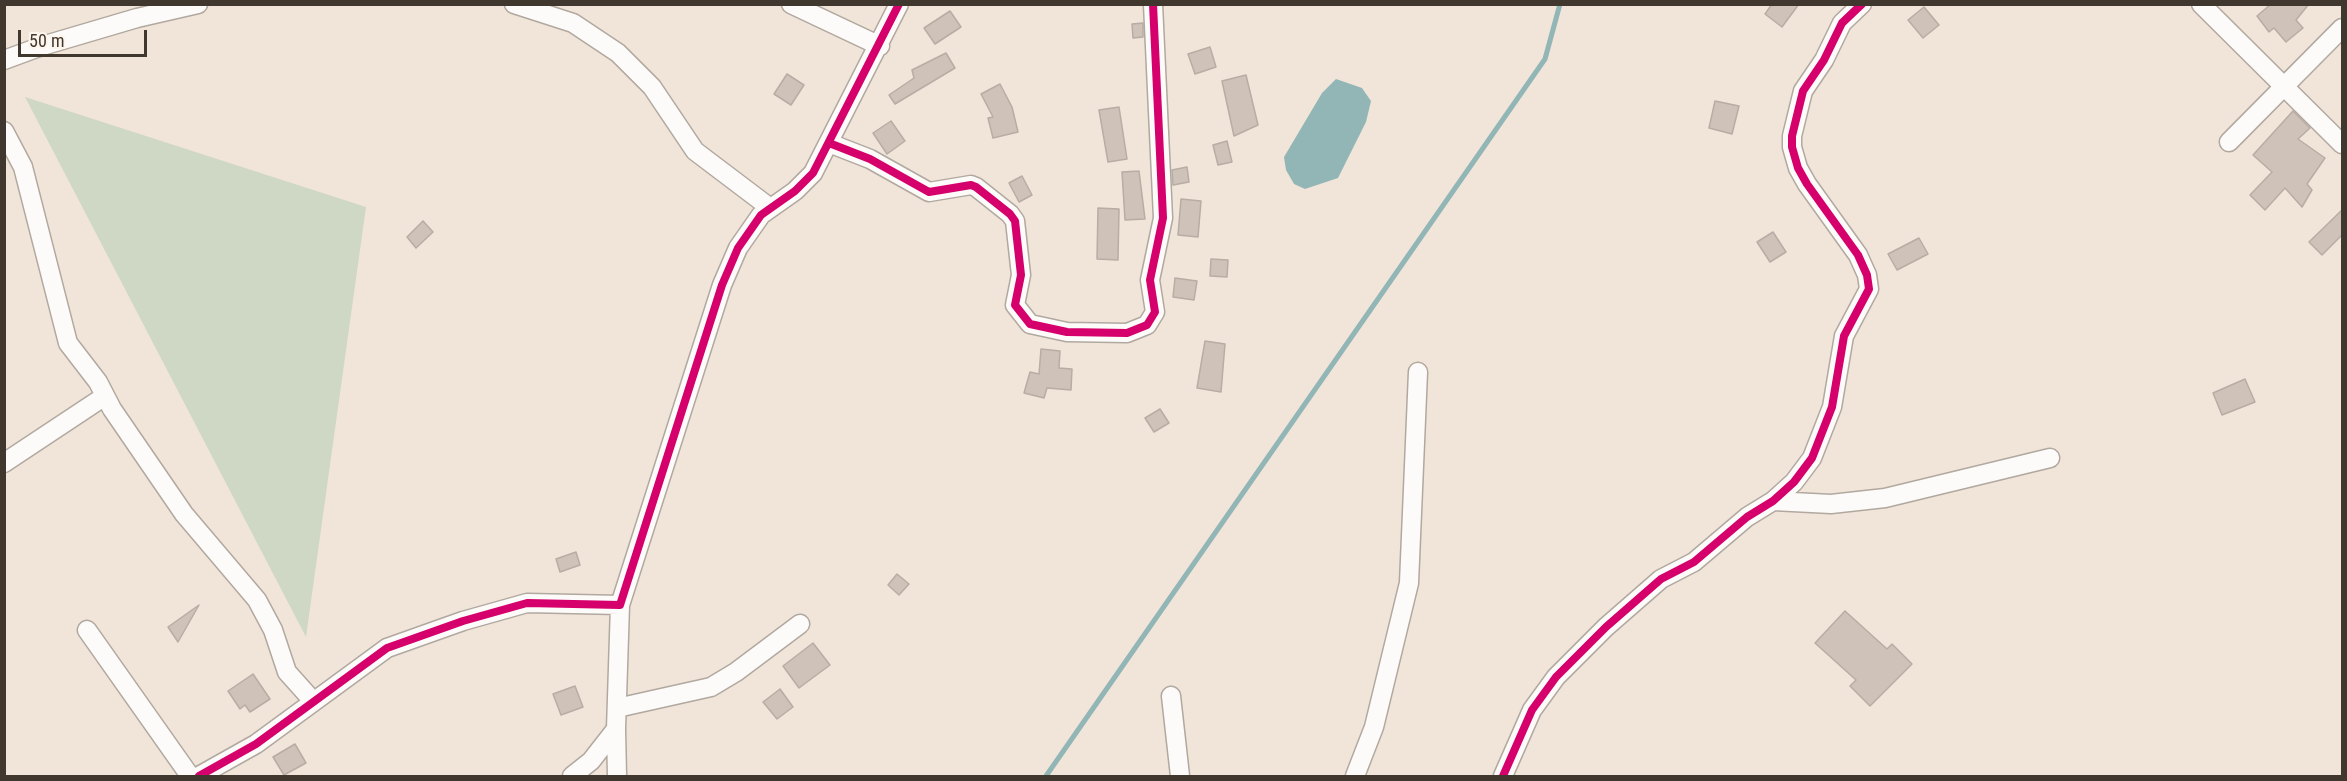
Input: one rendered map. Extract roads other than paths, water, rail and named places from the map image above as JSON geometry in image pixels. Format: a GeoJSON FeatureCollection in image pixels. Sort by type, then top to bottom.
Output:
{"type":"FeatureCollection","features":[{"type":"Feature","properties":{"kind":"street"},"geometry":{"type":"LineString","coordinates":[[4,60],[127,21],[198,4]]}},
{"type":"Feature","properties":{"kind":"street"},"geometry":{"type":"LineString","coordinates":[[514,4],[573,23],[618,54],[652,87],[694,151],[769,207]]}},
{"type":"Feature","properties":{"kind":"street"},"geometry":{"type":"LineString","coordinates":[[791,4],[880,46]]}},
{"type":"Feature","properties":{"kind":"street"},"geometry":{"type":"LineString","coordinates":[[617,777],[616,729],[620,605],[671,452],[722,285],[745,235],[769,207],[804,183],[829,143],[880,46],[899,4]]}},
{"type":"Feature","properties":{"kind":"street"},"geometry":{"type":"LineString","coordinates":[[829,143],[870,159],[930,192],[971,185],[1010,214],[1015,221],[1021,275],[1015,305],[1029,324],[1067,332],[1127,333],[1147,325],[1155,312],[1150,280],[1163,218],[1153,4]]}},
{"type":"Feature","properties":{"kind":"street"},"geometry":{"type":"LineString","coordinates":[[1503,777],[1532,710],[1556,677],[1606,627],[1661,579],[1694,562],[1747,517],[1773,501],[1794,482],[1812,458],[1832,407],[1844,336],[1869,289],[1868,275],[1858,255],[1806,184],[1792,147],[1798,104],[1803,91],[1824,60],[1842,23],[1862,4]]}},
{"type":"Feature","properties":{"kind":"street"},"geometry":{"type":"LineString","coordinates":[[2201,4],[2343,144]]}},
{"type":"Feature","properties":{"kind":"street"},"geometry":{"type":"LineString","coordinates":[[2229,142],[2343,28]]}},
{"type":"Feature","properties":{"kind":"street"},"geometry":{"type":"LineString","coordinates":[[4,131],[23,167],[68,343],[90,370],[184,514],[257,600],[273,630],[287,672],[292,681],[313,701]]}},
{"type":"Feature","properties":{"kind":"street"},"geometry":{"type":"LineString","coordinates":[[1355,777],[1374,727],[1409,583],[1418,372]]}},
{"type":"Feature","properties":{"kind":"street"},"geometry":{"type":"LineString","coordinates":[[4,463],[105,396]]}},
{"type":"Feature","properties":{"kind":"street"},"geometry":{"type":"LineString","coordinates":[[1773,501],[1831,504],[1885,498],[2050,458]]}},
{"type":"Feature","properties":{"kind":"street"},"geometry":{"type":"LineString","coordinates":[[200,777],[256,744],[387,648],[463,621],[527,603],[620,605]]}},
{"type":"Feature","properties":{"kind":"street"},"geometry":{"type":"LineString","coordinates":[[617,708],[711,687],[736,672],[800,624]]}},
{"type":"Feature","properties":{"kind":"street"},"geometry":{"type":"LineString","coordinates":[[87,630],[190,777]]}},
{"type":"Feature","properties":{"kind":"street"},"geometry":{"type":"LineString","coordinates":[[1172,696],[1180,777]]}},
{"type":"Feature","properties":{"kind":"street"},"geometry":{"type":"LineString","coordinates":[[572,777],[591,761],[616,729]]}},
{"type":"Feature","properties":{"kind":"water"},"geometry":{"type":"Polygon","coordinates":[[[1336,79],[1362,88],[1371,101],[1366,122],[1338,178],[1305,189],[1294,184],[1286,170],[1284,157],[1322,93],[1336,79]]]}},
{"type":"Feature","properties":{"kind":"waterway"},"geometry":{"type":"LineString","coordinates":[[1046,776],[1545,59],[1560,4]]}}]}
